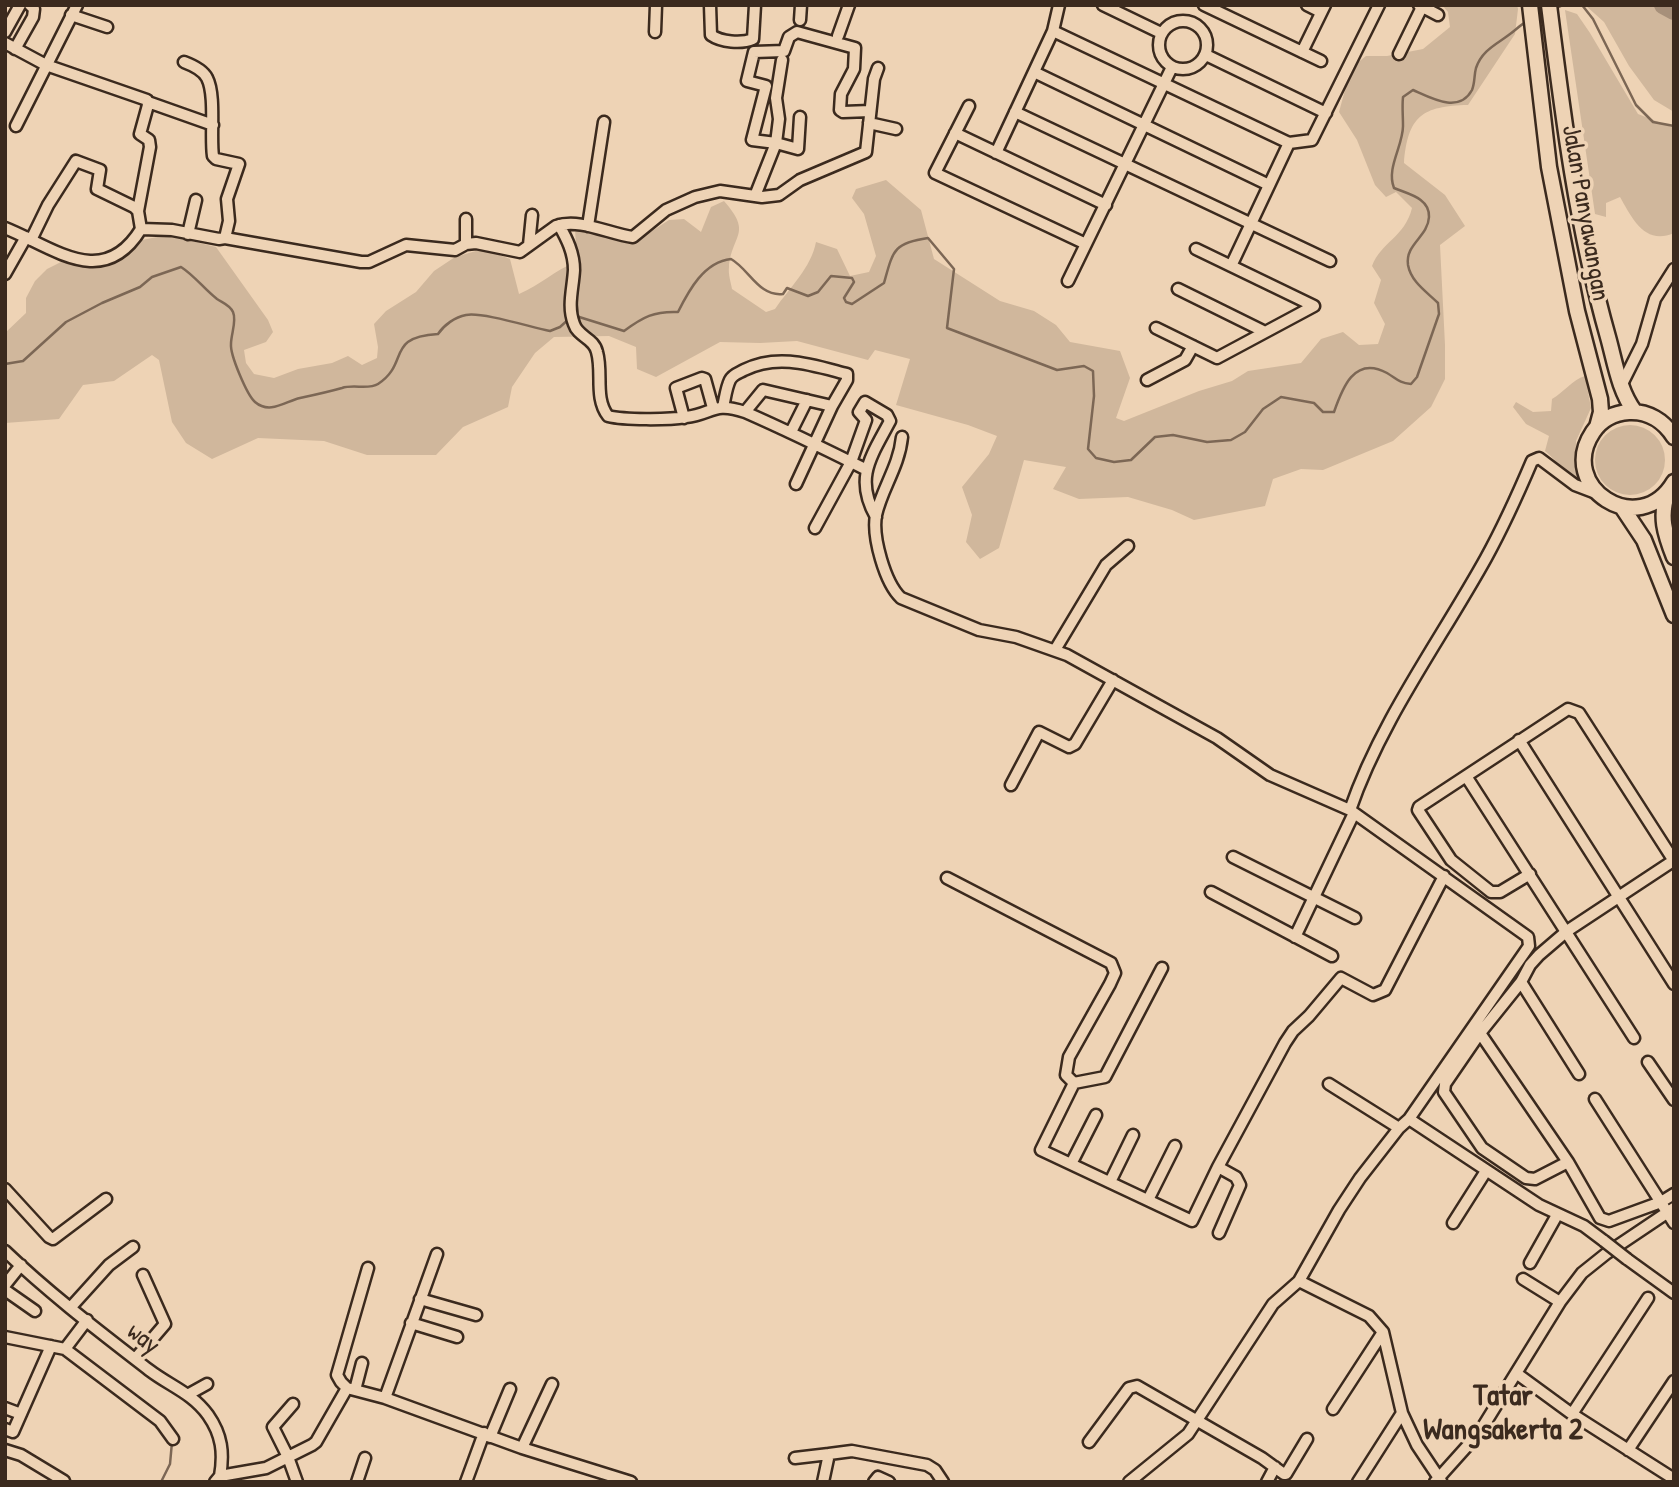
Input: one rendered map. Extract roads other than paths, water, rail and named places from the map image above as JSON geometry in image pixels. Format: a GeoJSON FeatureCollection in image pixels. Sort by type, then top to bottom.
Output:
{"type":"FeatureCollection","features":[{"type":"Feature","properties":{"kind":"main road","name":"Jalan Panyawangan"},"geometry":{"type":"LineString","coordinates":[[1530,5],[1549,167],[1560,229],[1577,311],[1600,399],[1601,412],[1597,427]]}},
{"type":"Feature","properties":{"kind":"main road","name":"Jalan Panyawangan"},"geometry":{"type":"LineString","coordinates":[[1549,5],[1582,232],[1594,290],[1621,386],[1635,412]]}},
{"type":"Feature","properties":{"kind":"main road"},"geometry":{"type":"LineString","coordinates":[[1671,486],[1648,505],[1622,507],[1597,494],[1584,468],[1584,453],[1588,439],[1597,427],[1608,418],[1621,413],[1650,415],[1663,423],[1674,437]]}},
{"type":"Feature","properties":{"kind":"main road"},"geometry":{"type":"LineString","coordinates":[[1671,486],[1664,503],[1663,523],[1674,557]]}},
{"type":"Feature","properties":{"kind":"main road"},"geometry":{"type":"LineString","coordinates":[[1622,507],[1644,540],[1674,615]]}},
{"type":"Feature","properties":{"kind":"street"},"geometry":{"type":"LineString","coordinates":[[5,32],[20,5]]}},
{"type":"Feature","properties":{"kind":"street"},"geometry":{"type":"LineString","coordinates":[[30,5],[34,9],[33,16],[10,46],[46,65],[213,125]]}},
{"type":"Feature","properties":{"kind":"street"},"geometry":{"type":"LineString","coordinates":[[655,32],[656,5]]}},
{"type":"Feature","properties":{"kind":"street"},"geometry":{"type":"LineString","coordinates":[[710,5],[711,35],[743,42],[752,39],[755,5]]}},
{"type":"Feature","properties":{"kind":"street"},"geometry":{"type":"LineString","coordinates":[[800,20],[801,5]]}},
{"type":"Feature","properties":{"kind":"street"},"geometry":{"type":"LineString","coordinates":[[838,36],[849,5]]}},
{"type":"Feature","properties":{"kind":"street"},"geometry":{"type":"LineString","coordinates":[[996,153],[1053,31],[1059,5]]}},
{"type":"Feature","properties":{"kind":"street"},"geometry":{"type":"LineString","coordinates":[[1103,5],[1161,33]]}},
{"type":"Feature","properties":{"kind":"street"},"geometry":{"type":"LineString","coordinates":[[1193,22],[1203,5],[1321,61]]}},
{"type":"Feature","properties":{"kind":"street"},"geometry":{"type":"LineString","coordinates":[[1302,52],[1323,9],[1307,5]]}},
{"type":"Feature","properties":{"kind":"street"},"geometry":{"type":"LineString","coordinates":[[1053,31],[1289,144],[1312,140],[1378,5]]}},
{"type":"Feature","properties":{"kind":"street"},"geometry":{"type":"LineString","coordinates":[[1399,54],[1420,6],[1438,15]]}},
{"type":"Feature","properties":{"kind":"street"},"geometry":{"type":"LineString","coordinates":[[16,126],[74,10],[107,27]]}},
{"type":"Feature","properties":{"kind":"street"},"geometry":{"type":"LineString","coordinates":[[1181,20],[1193,22],[1203,30],[1208,42],[1206,55],[1198,65],[1185,70],[1172,67],[1162,59],[1158,46],[1161,33],[1170,24],[1181,20]]}},
{"type":"Feature","properties":{"kind":"street"},"geometry":{"type":"LineString","coordinates":[[800,117],[798,149],[752,139],[766,86],[765,83],[748,82],[747,79],[755,51],[784,51],[789,37],[796,32],[855,48],[854,69],[841,94],[840,110],[870,111]]}},
{"type":"Feature","properties":{"kind":"street"},"geometry":{"type":"LineString","coordinates":[[1206,55],[1326,113]]}},
{"type":"Feature","properties":{"kind":"street"},"geometry":{"type":"LineString","coordinates":[[755,196],[776,143],[779,119],[776,97],[782,60]]}},
{"type":"Feature","properties":{"kind":"street"},"geometry":{"type":"LineString","coordinates":[[184,62],[198,69],[208,79],[213,156],[239,164],[227,199],[229,221],[225,238]]}},
{"type":"Feature","properties":{"kind":"street"},"geometry":{"type":"LineString","coordinates":[[1068,281],[1172,67]]}},
{"type":"Feature","properties":{"kind":"street"},"geometry":{"type":"LineString","coordinates":[[141,229],[172,230],[361,262],[369,262],[406,245],[455,250],[476,243],[516,252],[559,225],[588,226],[633,237],[666,210],[695,197],[720,191],[755,196],[781,194],[800,180],[863,154],[868,149],[870,111],[878,68]]}},
{"type":"Feature","properties":{"kind":"street"},"geometry":{"type":"LineString","coordinates":[[1034,72],[1269,185]]}},
{"type":"Feature","properties":{"kind":"street"},"geometry":{"type":"LineString","coordinates":[[5,228],[63,256],[97,261],[110,258],[130,247],[141,229],[138,211],[150,147],[149,140],[140,134],[148,102]]}},
{"type":"Feature","properties":{"kind":"street"},"geometry":{"type":"LineString","coordinates":[[969,106],[935,173],[1086,244]]}},
{"type":"Feature","properties":{"kind":"street"},"geometry":{"type":"LineString","coordinates":[[1016,112],[1330,261]]}},
{"type":"Feature","properties":{"kind":"street"},"geometry":{"type":"LineString","coordinates":[[588,226],[604,122]]}},
{"type":"Feature","properties":{"kind":"street"},"geometry":{"type":"LineString","coordinates":[[869,123],[895,129]]}},
{"type":"Feature","properties":{"kind":"street"},"geometry":{"type":"LineString","coordinates":[[955,133],[1106,205]]}},
{"type":"Feature","properties":{"kind":"street"},"geometry":{"type":"LineString","coordinates":[[1231,266],[1289,144]]}},
{"type":"Feature","properties":{"kind":"street"},"geometry":{"type":"LineString","coordinates":[[5,274],[76,161],[100,170],[97,189],[134,206],[138,211]]}},
{"type":"Feature","properties":{"kind":"street"},"geometry":{"type":"LineString","coordinates":[[188,234],[196,200]]}},
{"type":"Feature","properties":{"kind":"street"},"geometry":{"type":"LineString","coordinates":[[528,245],[532,215]]}},
{"type":"Feature","properties":{"kind":"street"},"geometry":{"type":"LineString","coordinates":[[466,219],[467,244]]}},
{"type":"Feature","properties":{"kind":"street"},"geometry":{"type":"LineString","coordinates":[[559,225],[571,250],[574,270],[569,298],[574,326],[591,340],[597,351],[600,398],[608,416],[684,418],[718,407],[745,412],[865,469]]}},
{"type":"Feature","properties":{"kind":"street"},"geometry":{"type":"LineString","coordinates":[[1156,328],[1217,358],[1314,306],[1196,249]]}},
{"type":"Feature","properties":{"kind":"street"},"geometry":{"type":"LineString","coordinates":[[1621,386],[1642,344],[1655,299],[1674,269]]}},
{"type":"Feature","properties":{"kind":"street"},"geometry":{"type":"LineString","coordinates":[[1178,289],[1265,332]]}},
{"type":"Feature","properties":{"kind":"street"},"geometry":{"type":"LineString","coordinates":[[1147,380],[1185,360],[1193,346]]}},
{"type":"Feature","properties":{"kind":"street"},"geometry":{"type":"LineString","coordinates":[[718,407],[734,375],[764,362],[806,363],[847,374],[847,380],[796,484]]}},
{"type":"Feature","properties":{"kind":"street"},"geometry":{"type":"LineString","coordinates":[[684,418],[676,388],[702,378],[705,379],[718,407]]}},
{"type":"Feature","properties":{"kind":"street"},"geometry":{"type":"LineString","coordinates":[[745,412],[763,390],[832,406]]}},
{"type":"Feature","properties":{"kind":"street"},"geometry":{"type":"LineString","coordinates":[[791,432],[807,400]]}},
{"type":"Feature","properties":{"kind":"street"},"geometry":{"type":"LineString","coordinates":[[814,528],[851,462],[866,420],[860,410],[863,403],[868,402],[887,415],[890,421],[865,469],[867,494],[876,517],[885,571],[901,598],[979,630],[1016,637],[1055,650],[1113,680],[1217,738],[1270,775],[1352,812],[1528,937],[1529,946],[1409,1119],[1360,1178],[1339,1210],[1303,1283],[1273,1304],[1188,1434],[1129,1482]]}},
{"type":"Feature","properties":{"kind":"street"},"geometry":{"type":"LineString","coordinates":[[876,517],[897,464],[902,437]]}},
{"type":"Feature","properties":{"kind":"street"},"geometry":{"type":"LineString","coordinates":[[1295,937],[1352,812],[1363,774],[1382,735],[1486,558],[1532,461],[1539,458],[1575,485],[1597,494]]}},
{"type":"Feature","properties":{"kind":"street"},"geometry":{"type":"LineString","coordinates":[[1055,650],[1106,565],[1128,546]]}},
{"type":"Feature","properties":{"kind":"street"},"geometry":{"type":"LineString","coordinates":[[1011,785],[1037,733],[1043,732],[1072,746],[1113,680]]}},
{"type":"Feature","properties":{"kind":"street"},"geometry":{"type":"LineString","coordinates":[[1530,874],[1500,892],[1491,892],[1451,860],[1418,810],[1421,804],[1568,709],[1579,713],[1674,861],[1567,931],[1539,955],[1480,1033],[1444,1088],[1482,1148],[1526,1178],[1535,1179],[1568,1163]]}},
{"type":"Feature","properties":{"kind":"street"},"geometry":{"type":"LineString","coordinates":[[1519,740],[1674,984]]}},
{"type":"Feature","properties":{"kind":"street"},"geometry":{"type":"LineString","coordinates":[[1466,776],[1634,1038]]}},
{"type":"Feature","properties":{"kind":"street"},"geometry":{"type":"LineString","coordinates":[[1233,857],[1355,918]]}},
{"type":"Feature","properties":{"kind":"street"},"geometry":{"type":"LineString","coordinates":[[1074,1083],[1041,1150],[1192,1221],[1218,1167],[1293,1031],[1316,1009],[1341,978],[1373,995],[1385,990],[1444,876]]}},
{"type":"Feature","properties":{"kind":"street"},"geometry":{"type":"LineString","coordinates":[[947,878],[1111,963],[1115,973],[1069,1057],[1066,1075],[1074,1083]]}},
{"type":"Feature","properties":{"kind":"street"},"geometry":{"type":"LineString","coordinates":[[1211,892],[1332,956]]}},
{"type":"Feature","properties":{"kind":"street"},"geometry":{"type":"LineString","coordinates":[[1074,1083],[1105,1077],[1161,968]]}},
{"type":"Feature","properties":{"kind":"street"},"geometry":{"type":"LineString","coordinates":[[1521,982],[1579,1074]]}},
{"type":"Feature","properties":{"kind":"street"},"geometry":{"type":"LineString","coordinates":[[1480,1033],[1568,1163],[1600,1218],[1609,1222],[1667,1207]]}},
{"type":"Feature","properties":{"kind":"street"},"geometry":{"type":"LineString","coordinates":[[1648,1062],[1674,1100]]}},
{"type":"Feature","properties":{"kind":"street"},"geometry":{"type":"LineString","coordinates":[[1329,1084],[1399,1128]]}},
{"type":"Feature","properties":{"kind":"street"},"geometry":{"type":"LineString","coordinates":[[1595,1099],[1667,1207],[1674,1223]]}},
{"type":"Feature","properties":{"kind":"street"},"geometry":{"type":"LineString","coordinates":[[1072,1164],[1096,1115]]}},
{"type":"Feature","properties":{"kind":"street"},"geometry":{"type":"LineString","coordinates":[[1409,1119],[1486,1171],[1557,1214],[1584,1226],[1674,1293]]}},
{"type":"Feature","properties":{"kind":"street"},"geometry":{"type":"LineString","coordinates":[[1110,1182],[1133,1135]]}},
{"type":"Feature","properties":{"kind":"street"},"geometry":{"type":"LineString","coordinates":[[1148,1200],[1175,1146]]}},
{"type":"Feature","properties":{"kind":"street"},"geometry":{"type":"LineString","coordinates":[[1218,1167],[1240,1181],[1219,1233]]}},
{"type":"Feature","properties":{"kind":"street"},"geometry":{"type":"LineString","coordinates":[[1454,1223],[1486,1171]]}},
{"type":"Feature","properties":{"kind":"street"},"geometry":{"type":"LineString","coordinates":[[5,1189],[53,1239],[106,1199]]}},
{"type":"Feature","properties":{"kind":"street"},"geometry":{"type":"LineString","coordinates":[[1303,1283],[1369,1317],[1382,1332],[1402,1413],[1417,1446],[1438,1480],[1479,1433],[1560,1302],[1581,1273],[1667,1207],[1674,1194]]}},
{"type":"Feature","properties":{"kind":"street"},"geometry":{"type":"LineString","coordinates":[[1530,1263],[1557,1214]]}},
{"type":"Feature","properties":{"kind":"street"},"geometry":{"type":"LineString","coordinates":[[71,1307],[109,1265],[133,1247]]}},
{"type":"Feature","properties":{"kind":"street","name":"way"},"geometry":{"type":"LineString","coordinates":[[5,1251],[152,1373],[189,1394],[208,1415],[219,1436],[223,1458],[217,1479]]}},
{"type":"Feature","properties":{"kind":"street"},"geometry":{"type":"LineString","coordinates":[[385,1398],[437,1254]]}},
{"type":"Feature","properties":{"kind":"street"},"geometry":{"type":"LineString","coordinates":[[5,1285],[20,1265]]}},
{"type":"Feature","properties":{"kind":"street"},"geometry":{"type":"LineString","coordinates":[[368,1268],[337,1375],[341,1382],[351,1389],[385,1398],[522,1448],[631,1482]]}},
{"type":"Feature","properties":{"kind":"street"},"geometry":{"type":"LineString","coordinates":[[135,1359],[165,1324],[143,1275]]}},
{"type":"Feature","properties":{"kind":"street"},"geometry":{"type":"LineString","coordinates":[[1524,1279],[1560,1302]]}},
{"type":"Feature","properties":{"kind":"street"},"geometry":{"type":"LineString","coordinates":[[5,1290],[34,1311]]}},
{"type":"Feature","properties":{"kind":"street"},"geometry":{"type":"LineString","coordinates":[[1572,1414],[1648,1298]]}},
{"type":"Feature","properties":{"kind":"street"},"geometry":{"type":"LineString","coordinates":[[420,1299],[476,1315]]}},
{"type":"Feature","properties":{"kind":"street"},"geometry":{"type":"LineString","coordinates":[[65,1349],[87,1320]]}},
{"type":"Feature","properties":{"kind":"street"},"geometry":{"type":"LineString","coordinates":[[411,1323],[457,1337]]}},
{"type":"Feature","properties":{"kind":"street"},"geometry":{"type":"LineString","coordinates":[[1333,1409],[1382,1332]]}},
{"type":"Feature","properties":{"kind":"street"},"geometry":{"type":"LineString","coordinates":[[5,1337],[65,1349],[160,1421],[173,1439]]}},
{"type":"Feature","properties":{"kind":"street"},"geometry":{"type":"LineString","coordinates":[[5,1429],[13,1432],[51,1346]]}},
{"type":"Feature","properties":{"kind":"street"},"geometry":{"type":"LineString","coordinates":[[217,1479],[266,1468],[316,1442],[351,1389],[362,1363]]}},
{"type":"Feature","properties":{"kind":"street"},"geometry":{"type":"LineString","coordinates":[[1516,1373],[1572,1414],[1674,1479]]}},
{"type":"Feature","properties":{"kind":"street"},"geometry":{"type":"LineString","coordinates":[[1628,1450],[1674,1381]]}},
{"type":"Feature","properties":{"kind":"street"},"geometry":{"type":"LineString","coordinates":[[189,1394],[207,1384]]}},
{"type":"Feature","properties":{"kind":"street"},"geometry":{"type":"LineString","coordinates":[[522,1448],[552,1384]]}},
{"type":"Feature","properties":{"kind":"street"},"geometry":{"type":"LineString","coordinates":[[1089,1441],[1132,1386],[1137,1386],[1197,1420],[1283,1474],[1286,1474],[1307,1439]]}},
{"type":"Feature","properties":{"kind":"street"},"geometry":{"type":"LineString","coordinates":[[466,1482],[510,1389]]}},
{"type":"Feature","properties":{"kind":"street"},"geometry":{"type":"LineString","coordinates":[[293,1404],[273,1427],[297,1482]]}},
{"type":"Feature","properties":{"kind":"street"},"geometry":{"type":"LineString","coordinates":[[5,1408],[21,1414]]}},
{"type":"Feature","properties":{"kind":"street"},"geometry":{"type":"LineString","coordinates":[[1358,1482],[1402,1413]]}},
{"type":"Feature","properties":{"kind":"street"},"geometry":{"type":"LineString","coordinates":[[5,1450],[21,1455],[64,1481]]}},
{"type":"Feature","properties":{"kind":"street"},"geometry":{"type":"LineString","coordinates":[[795,1458],[852,1451],[927,1465],[935,1470],[943,1482]]}},
{"type":"Feature","properties":{"kind":"street"},"geometry":{"type":"LineString","coordinates":[[823,1482],[829,1454]]}},
{"type":"Feature","properties":{"kind":"street"},"geometry":{"type":"LineString","coordinates":[[357,1482],[365,1458]]}},
{"type":"Feature","properties":{"kind":"street"},"geometry":{"type":"LineString","coordinates":[[1267,1482],[1275,1467]]}},
{"type":"Feature","properties":{"kind":"street"},"geometry":{"type":"LineString","coordinates":[[874,1482],[878,1477],[889,1482]]}},
{"type":"Feature","properties":{"kind":"waterway"},"geometry":{"type":"LineString","coordinates":[[1553,10],[1563,5]]}},
{"type":"Feature","properties":{"kind":"waterway"},"geometry":{"type":"LineString","coordinates":[[1582,5],[1593,19],[1636,105],[1653,122],[1674,126]]}},
{"type":"Feature","properties":{"kind":"waterway"},"geometry":{"type":"LineString","coordinates":[[1663,5],[1674,11]]}},
{"type":"Feature","properties":{"kind":"waterway"},"geometry":{"type":"LineString","coordinates":[[576,316],[624,331],[649,316],[678,312],[698,278],[713,265],[731,259],[761,287],[775,294],[783,294],[787,288],[808,296],[818,292],[831,276],[852,278],[854,282],[844,298],[852,304],[884,283],[896,250],[908,243],[928,238],[954,269],[947,328],[1057,370],[1084,366],[1093,371],[1094,396],[1088,449],[1096,458],[1114,462],[1131,460],[1155,437],[1173,435],[1207,442],[1231,440],[1245,432],[1263,409],[1281,397],[1314,403],[1323,412],[1334,412],[1351,377],[1366,368],[1376,369],[1401,382],[1411,384],[1417,377],[1439,314],[1438,303],[1416,282],[1408,265],[1410,251],[1428,224],[1426,205],[1394,188],[1392,180],[1393,165],[1402,134],[1403,97],[1413,90],[1444,102],[1460,101],[1472,90],[1476,68],[1482,56],[1528,21]]}},
{"type":"Feature","properties":{"kind":"waterway"},"geometry":{"type":"LineString","coordinates":[[5,364],[23,361],[66,322],[140,287],[152,277],[181,267],[232,310],[234,319],[231,349],[236,365],[252,398],[266,407],[346,387],[374,386],[388,376],[400,352],[411,340],[438,334],[450,322],[462,316],[507,320],[550,331],[570,318]]}},
{"type":"Feature","properties":{"kind":"waterway"},"geometry":{"type":"LineString","coordinates":[[161,1482],[170,1464],[172,1442]]}},
{"type":"Feature","properties":{"kind":"district","name":"Tatar Wangsakerta 2"},"geometry":{"type":"Point","coordinates":[1503,1414]}}]}
